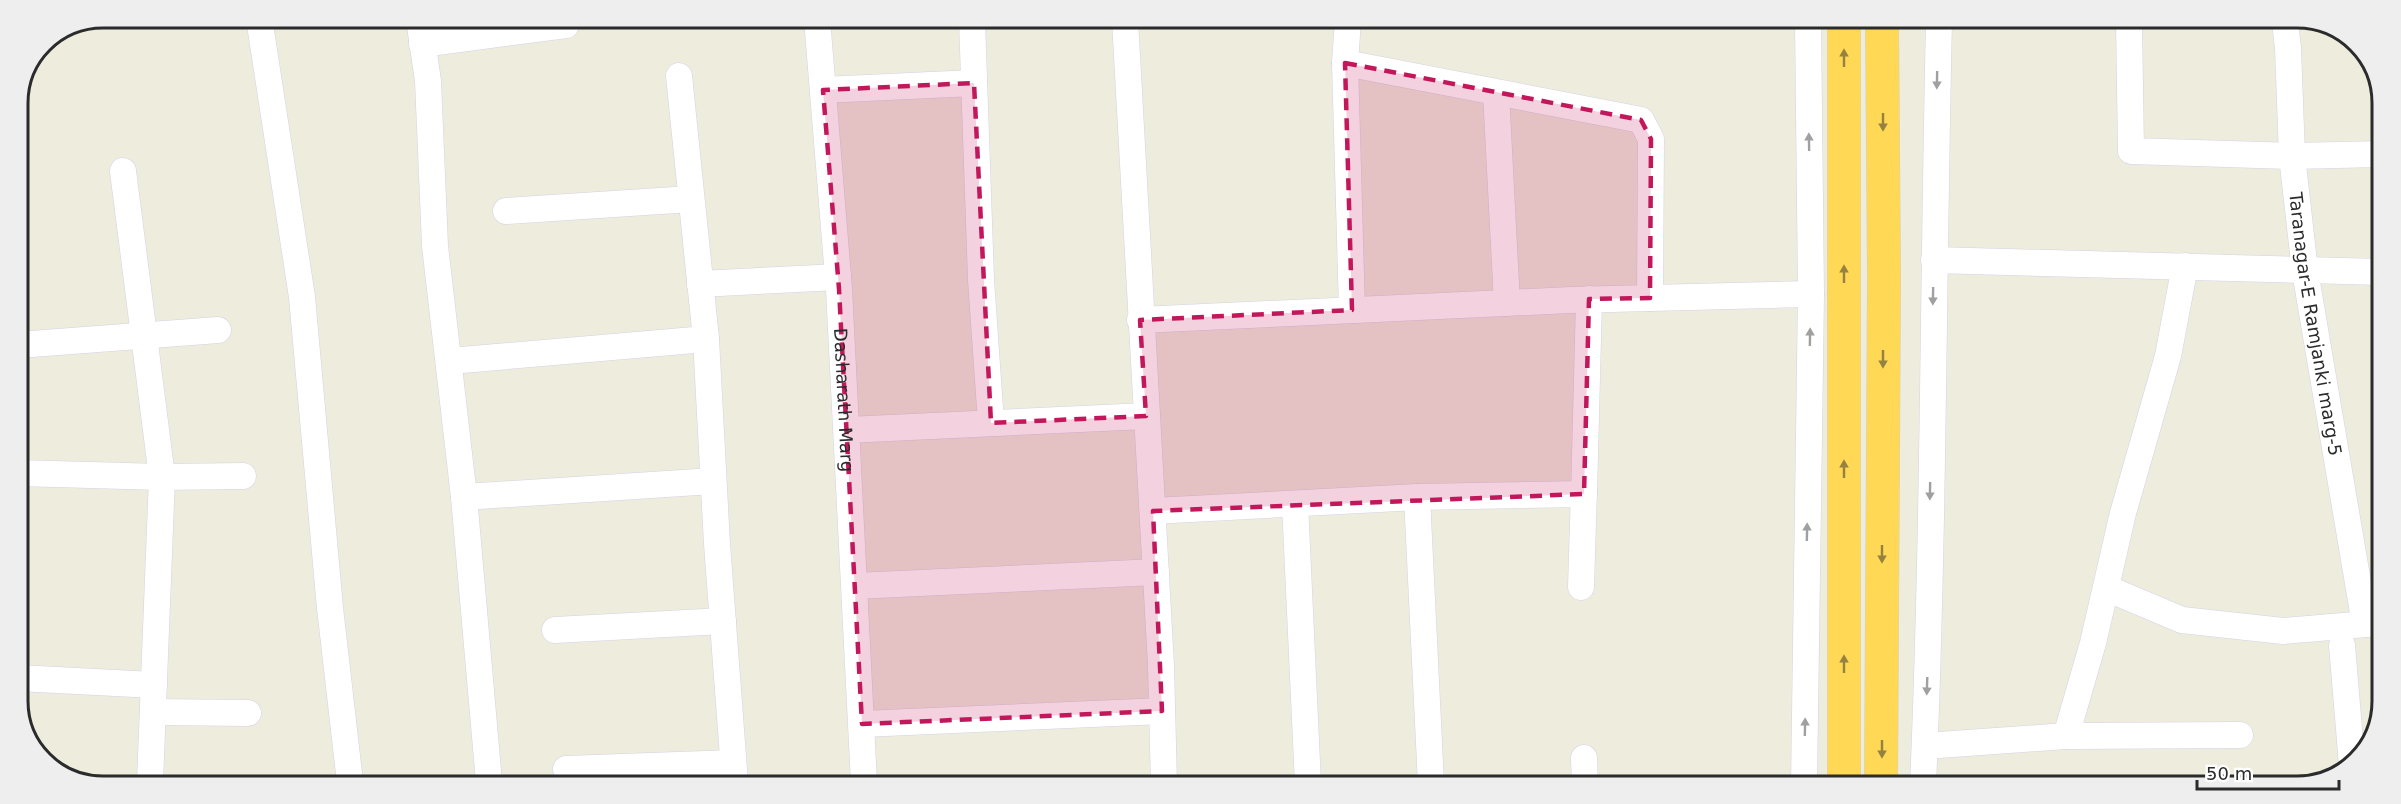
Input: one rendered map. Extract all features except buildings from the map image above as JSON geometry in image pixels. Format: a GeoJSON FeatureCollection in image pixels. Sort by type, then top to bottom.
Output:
{"type":"FeatureCollection","features":[{"type":"Feature","properties":{"kind":"highway"},"geometry":{"type":"LineString","coordinates":[[1844,29],[1844,776]]}},
{"type":"Feature","properties":{"kind":"highway"},"geometry":{"type":"LineString","coordinates":[[1881,776],[1884,290],[1882,29]]}},
{"type":"Feature","properties":{"kind":"street"},"geometry":{"type":"LineString","coordinates":[[261,29],[302,297],[327,573],[349,776]]}},
{"type":"Feature","properties":{"kind":"street"},"geometry":{"type":"LineString","coordinates":[[420,29],[428,81],[435,246],[464,497],[488,776]]}},
{"type":"Feature","properties":{"kind":"street"},"geometry":{"type":"LineString","coordinates":[[422,44],[536,29]]}},
{"type":"Feature","properties":{"kind":"street","name":"Dasharath Marg"},"geometry":{"type":"LineString","coordinates":[[818,29],[838,277],[864,776]]}},
{"type":"Feature","properties":{"kind":"street"},"geometry":{"type":"LineString","coordinates":[[972,29],[981,280],[991,423]]}},
{"type":"Feature","properties":{"kind":"street"},"geometry":{"type":"LineString","coordinates":[[1125,29],[1140,320],[1153,512],[1164,776]]}},
{"type":"Feature","properties":{"kind":"street"},"geometry":{"type":"LineString","coordinates":[[1347,29],[1345,63],[1352,310]]}},
{"type":"Feature","properties":{"kind":"street"},"geometry":{"type":"LineString","coordinates":[[1804,776],[1811,294],[1808,29]]}},
{"type":"Feature","properties":{"kind":"street"},"geometry":{"type":"LineString","coordinates":[[1923,776],[1929,644],[1939,29]]}},
{"type":"Feature","properties":{"kind":"street"},"geometry":{"type":"LineString","coordinates":[[2129,29],[2131,151],[2292,156],[2372,154]]}},
{"type":"Feature","properties":{"kind":"street","name":"Taranagar-E Ramjanki marg-5"},"geometry":{"type":"LineString","coordinates":[[2286,29],[2292,156],[2305,271],[2372,623]]}},
{"type":"Feature","properties":{"kind":"street"},"geometry":{"type":"LineString","coordinates":[[1345,63],[1641,120],[1651,139],[1650,298]]}},
{"type":"Feature","properties":{"kind":"street"},"geometry":{"type":"LineString","coordinates":[[567,770],[734,773],[713,481],[706,339],[679,76]]}},
{"type":"Feature","properties":{"kind":"street"},"geometry":{"type":"LineString","coordinates":[[823,90],[974,83]]}},
{"type":"Feature","properties":{"kind":"street"},"geometry":{"type":"LineString","coordinates":[[1496,93],[1507,303]]}},
{"type":"Feature","properties":{"kind":"street"},"geometry":{"type":"LineString","coordinates":[[123,171],[162,477],[150,776]]}},
{"type":"Feature","properties":{"kind":"street"},"geometry":{"type":"LineString","coordinates":[[506,211],[691,199]]}},
{"type":"Feature","properties":{"kind":"street"},"geometry":{"type":"LineString","coordinates":[[1934,260],[2372,272]]}},
{"type":"Feature","properties":{"kind":"street"},"geometry":{"type":"LineString","coordinates":[[2066,736],[2093,643],[2123,513],[2168,356],[2185,266]]}},
{"type":"Feature","properties":{"kind":"street"},"geometry":{"type":"LineString","coordinates":[[700,284],[838,277]]}},
{"type":"Feature","properties":{"kind":"street"},"geometry":{"type":"LineString","coordinates":[[1140,320],[1590,299],[1811,294]]}},
{"type":"Feature","properties":{"kind":"street"},"geometry":{"type":"LineString","coordinates":[[1581,587],[1590,299]]}},
{"type":"Feature","properties":{"kind":"street"},"geometry":{"type":"LineString","coordinates":[[29,344],[218,330]]}},
{"type":"Feature","properties":{"kind":"street"},"geometry":{"type":"LineString","coordinates":[[450,361],[706,339]]}},
{"type":"Feature","properties":{"kind":"street"},"geometry":{"type":"LineString","coordinates":[[847,430],[1146,416]]}},
{"type":"Feature","properties":{"kind":"street"},"geometry":{"type":"LineString","coordinates":[[29,473],[162,477],[243,476]]}},
{"type":"Feature","properties":{"kind":"street"},"geometry":{"type":"LineString","coordinates":[[464,497],[713,481]]}},
{"type":"Feature","properties":{"kind":"street"},"geometry":{"type":"LineString","coordinates":[[1153,512],[1417,497],[1584,494],[1584,490]]}},
{"type":"Feature","properties":{"kind":"street"},"geometry":{"type":"LineString","coordinates":[[1417,497],[1431,776]]}},
{"type":"Feature","properties":{"kind":"street"},"geometry":{"type":"LineString","coordinates":[[1295,504],[1308,776]]}},
{"type":"Feature","properties":{"kind":"street"},"geometry":{"type":"LineString","coordinates":[[855,586],[1156,572]]}},
{"type":"Feature","properties":{"kind":"street"},"geometry":{"type":"LineString","coordinates":[[2106,588],[2182,620],[2283,631],[2372,623]]}},
{"type":"Feature","properties":{"kind":"street"},"geometry":{"type":"LineString","coordinates":[[555,630],[723,621]]}},
{"type":"Feature","properties":{"kind":"street"},"geometry":{"type":"LineString","coordinates":[[2342,645],[2351,754]]}},
{"type":"Feature","properties":{"kind":"street"},"geometry":{"type":"LineString","coordinates":[[29,679],[154,685]]}},
{"type":"Feature","properties":{"kind":"street"},"geometry":{"type":"LineString","coordinates":[[862,724],[1162,711]]}},
{"type":"Feature","properties":{"kind":"street"},"geometry":{"type":"LineString","coordinates":[[153,712],[248,714]]}},
{"type":"Feature","properties":{"kind":"street"},"geometry":{"type":"LineString","coordinates":[[1925,746],[2066,736],[2240,735]]}},
{"type":"Feature","properties":{"kind":"street"},"geometry":{"type":"LineString","coordinates":[[1584,758],[1585,776]]}},
{"type":"Feature","properties":{"kind":"highlighted area"},"geometry":{"type":"Polygon","coordinates":[[[1345,63],[1641,120],[1651,139],[1650,298],[1589,299],[1584,494],[1153,511],[1162,711],[862,724],[839,289],[823,90],[974,83],[991,423],[1146,416],[1140,320],[1352,310],[1345,63]]]}}]}
